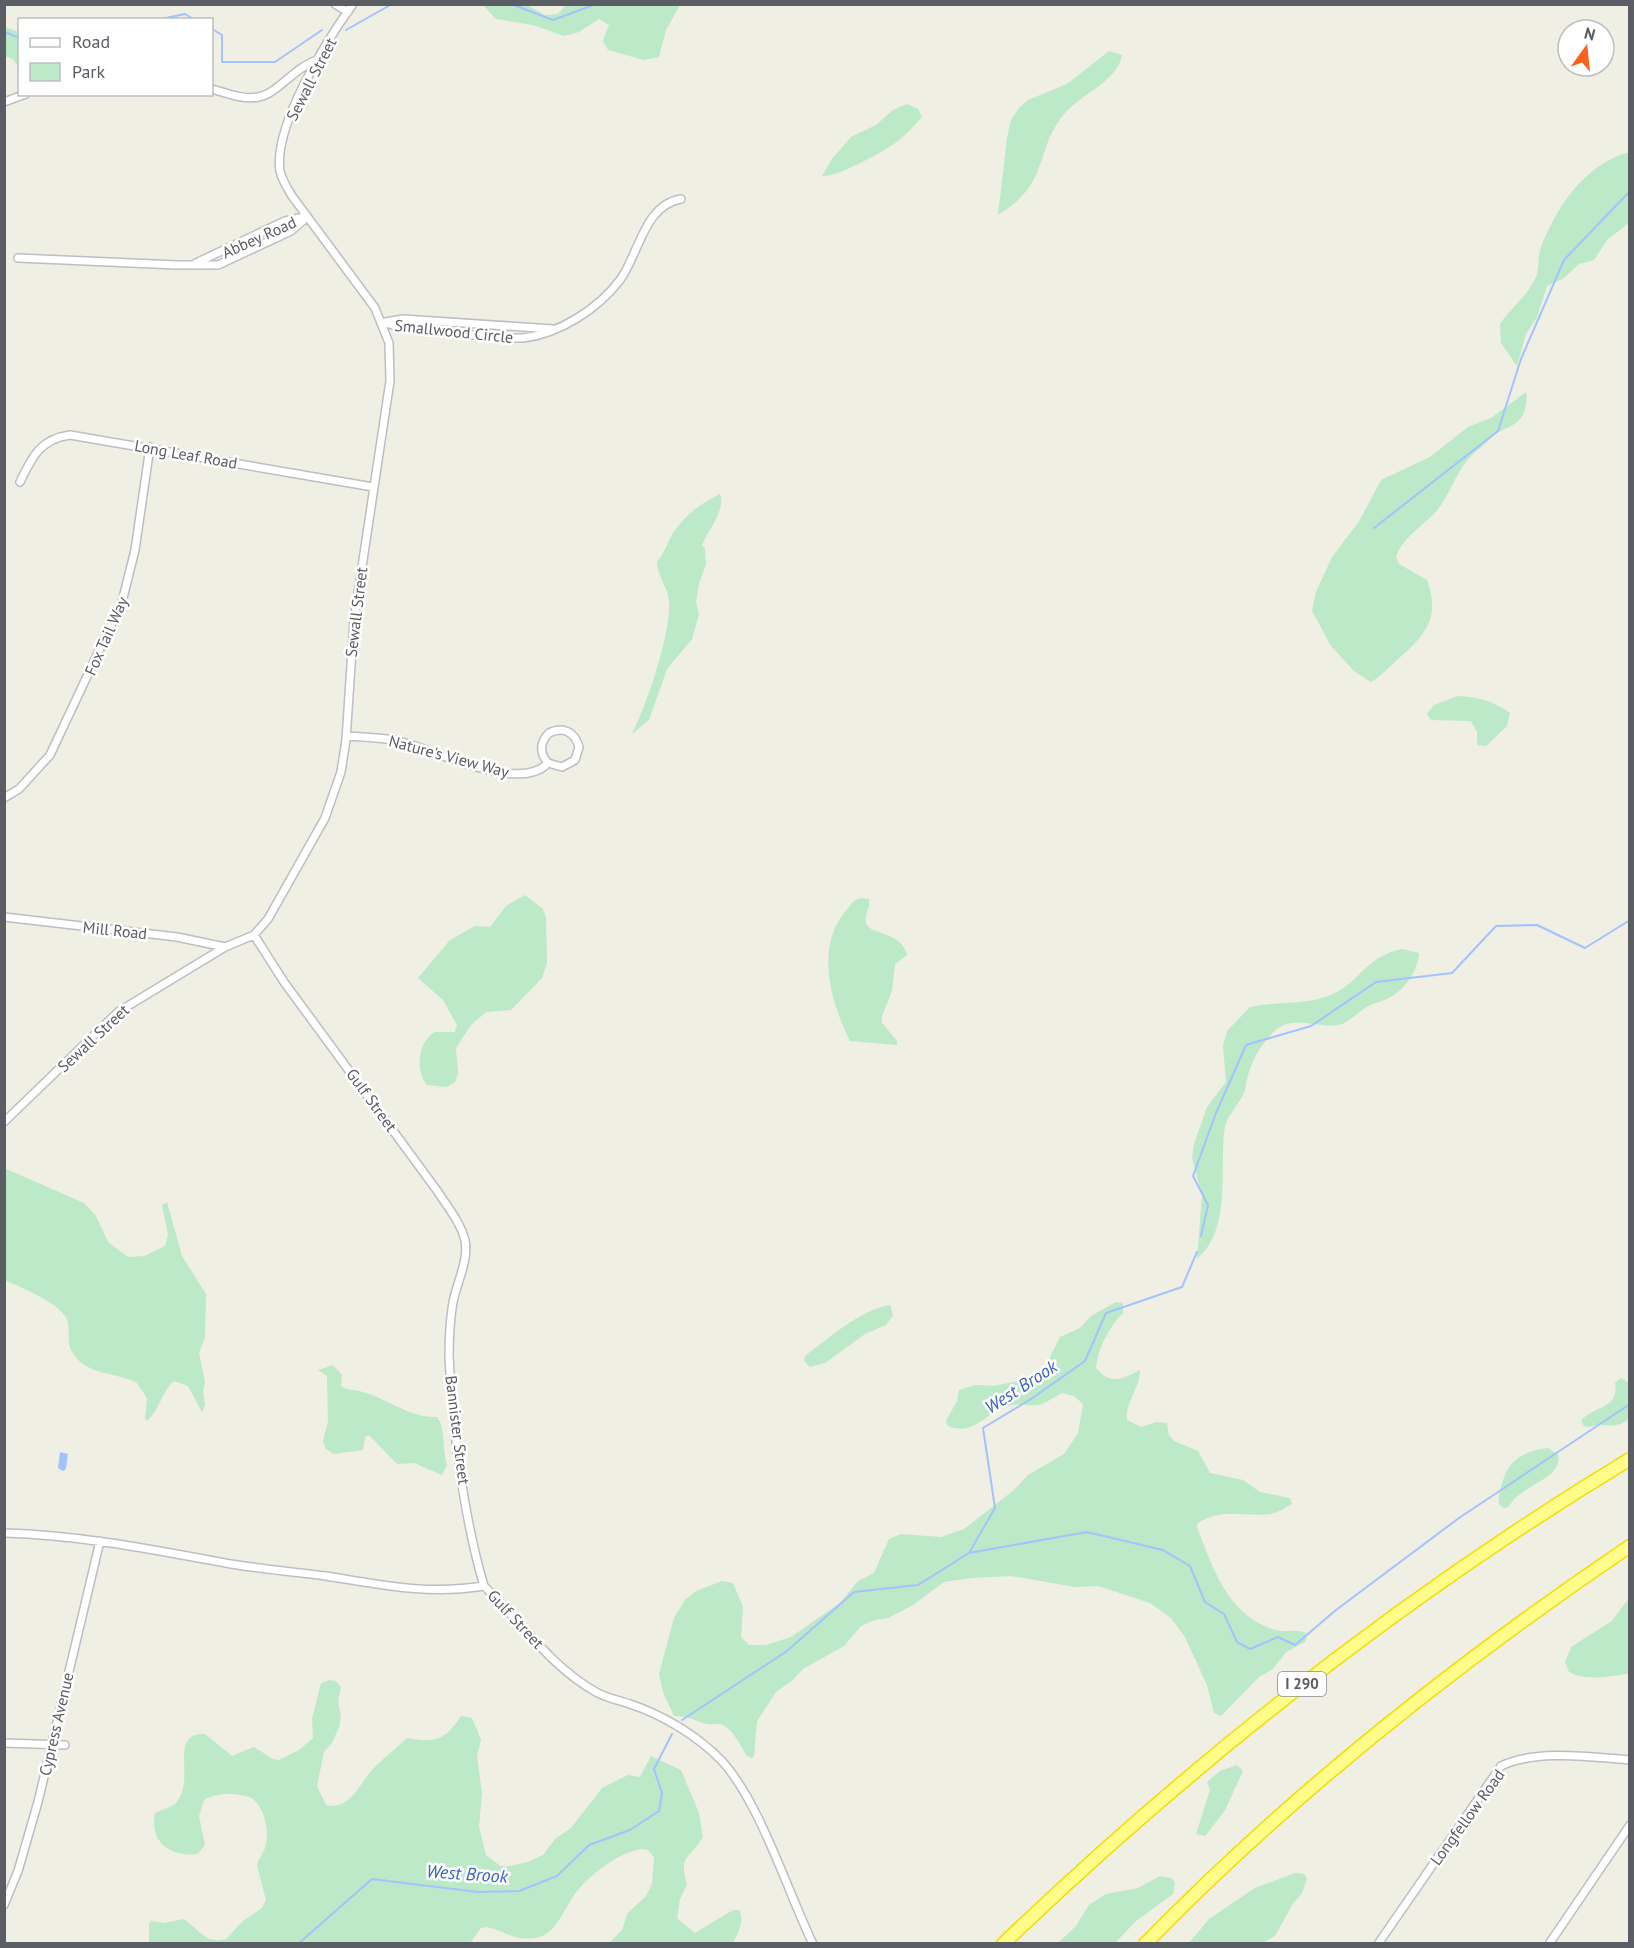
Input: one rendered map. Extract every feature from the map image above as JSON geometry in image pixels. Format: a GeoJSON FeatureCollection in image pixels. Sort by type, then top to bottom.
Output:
{"type":"FeatureCollection","features":[{"type":"Feature","properties":{"kind":"highway","name":"I 290"},"geometry":{"type":"LineString","coordinates":[[1003,1944],[1114,1839],[1295,1689],[1431,1588],[1629,1460]]}},
{"type":"Feature","properties":{"kind":"highway"},"geometry":{"type":"LineString","coordinates":[[1145,1944],[1252,1841],[1368,1741],[1528,1617],[1629,1546]]}},
{"type":"Feature","properties":{"kind":"street"},"geometry":{"type":"LineString","coordinates":[[335,4],[348,12]]}},
{"type":"Feature","properties":{"kind":"street","name":"Sewall Street"},"geometry":{"type":"LineString","coordinates":[[4,1122],[118,1012],[225,947],[254,935],[268,919],[325,818],[341,772],[347,736],[352,640],[390,381],[389,343],[382,322],[361,286],[307,217],[283,180],[279,159],[281,144],[294,105],[318,60],[353,4]]}},
{"type":"Feature","properties":{"kind":"street"},"geometry":{"type":"LineString","coordinates":[[213,89],[235,96],[259,97],[305,64],[318,60]]}},
{"type":"Feature","properties":{"kind":"street"},"geometry":{"type":"LineString","coordinates":[[4,102],[20,96]]}},
{"type":"Feature","properties":{"kind":"street","name":"Smallwood Circle"},"geometry":{"type":"LineString","coordinates":[[382,322],[403,319],[553,329],[584,314],[613,289],[633,259],[654,215],[666,203],[681,199]]}},
{"type":"Feature","properties":{"kind":"street","name":"Abbey Road"},"geometry":{"type":"LineString","coordinates":[[18,258],[191,265],[217,255],[285,221],[307,217]]}},
{"type":"Feature","properties":{"kind":"street","name":"Long Leaf Road"},"geometry":{"type":"LineString","coordinates":[[20,482],[37,450],[58,437],[93,437],[373,487]]}},
{"type":"Feature","properties":{"kind":"street","name":"Fox Tail Way"},"geometry":{"type":"LineString","coordinates":[[4,798],[19,789],[50,755],[122,602],[135,550],[150,447]]}},
{"type":"Feature","properties":{"kind":"street","name":"Nature's View Way"},"geometry":{"type":"LineString","coordinates":[[559,730],[572,734],[579,747],[575,760],[562,767],[548,763],[542,750],[546,736],[559,730]]}},
{"type":"Feature","properties":{"kind":"street","name":"Nature's View Way"},"geometry":{"type":"LineString","coordinates":[[347,736],[393,740],[504,773],[530,773],[542,769],[548,763]]}},
{"type":"Feature","properties":{"kind":"street","name":"Mill Road"},"geometry":{"type":"LineString","coordinates":[[4,917],[177,937],[225,947]]}},
{"type":"Feature","properties":{"kind":"street","name":"Gulf Street"},"geometry":{"type":"LineString","coordinates":[[254,935],[284,982],[353,1073],[459,1224],[466,1246],[460,1274]]}},
{"type":"Feature","properties":{"kind":"street","name":"Bannister Street"},"geometry":{"type":"LineString","coordinates":[[460,1274],[450,1324],[453,1410],[474,1546],[484,1586]]}},
{"type":"Feature","properties":{"kind":"street","name":"Gulf Street"},"geometry":{"type":"LineString","coordinates":[[4,1533],[50,1534],[100,1541],[401,1590],[445,1592],[484,1586],[553,1659],[581,1683],[606,1698],[668,1720],[721,1760],[738,1784],[758,1820],[813,1944]]}},
{"type":"Feature","properties":{"kind":"street","name":"Cypress Avenue"},"geometry":{"type":"LineString","coordinates":[[4,1905],[26,1846],[100,1541]]}},
{"type":"Feature","properties":{"kind":"street"},"geometry":{"type":"LineString","coordinates":[[4,1743],[65,1745]]}},
{"type":"Feature","properties":{"kind":"street","name":"Longfellow Road"},"geometry":{"type":"LineString","coordinates":[[1378,1944],[1501,1766],[1533,1757],[1584,1756],[1629,1760]]}},
{"type":"Feature","properties":{"kind":"street"},"geometry":{"type":"LineString","coordinates":[[1549,1944],[1629,1825]]}},
{"type":"Feature","properties":{"kind":"green space"},"geometry":{"type":"Polygon","coordinates":[[[483,5],[527,5],[545,15],[558,14],[566,5],[680,5],[666,30],[659,57],[644,60],[608,50],[603,41],[609,25],[599,19],[579,32],[564,36],[533,25],[496,19],[483,5]]]}},
{"type":"Feature","properties":{"kind":"green space"},"geometry":{"type":"Polygon","coordinates":[[[5,27],[18,32],[18,66],[13,59],[5,56],[5,27]]]}},
{"type":"Feature","properties":{"kind":"green space"},"geometry":{"type":"Polygon","coordinates":[[[1109,51],[1122,55],[1114,72],[1065,113],[1055,127],[1040,166],[1027,190],[1015,203],[998,215],[1007,138],[1011,120],[1019,108],[1028,100],[1067,84],[1109,51]]]}},
{"type":"Feature","properties":{"kind":"green space"},"geometry":{"type":"Polygon","coordinates":[[[907,104],[918,109],[922,117],[901,138],[861,163],[822,176],[832,159],[851,137],[876,125],[893,110],[907,104]]]}},
{"type":"Feature","properties":{"kind":"green space"},"geometry":{"type":"Polygon","coordinates":[[[1629,152],[1629,223],[1607,240],[1594,260],[1579,264],[1564,278],[1547,286],[1537,317],[1526,334],[1517,366],[1501,343],[1500,324],[1531,287],[1538,270],[1540,250],[1554,218],[1585,177],[1613,158],[1629,152]]]}},
{"type":"Feature","properties":{"kind":"green space"},"geometry":{"type":"Polygon","coordinates":[[[1526,392],[1526,405],[1521,418],[1515,424],[1493,436],[1473,454],[1459,472],[1436,512],[1410,535],[1400,549],[1396,557],[1399,564],[1427,580],[1431,593],[1431,616],[1428,625],[1415,643],[1371,682],[1354,671],[1331,646],[1312,611],[1316,592],[1332,557],[1360,520],[1381,480],[1430,457],[1468,427],[1491,418],[1526,392]]]}},
{"type":"Feature","properties":{"kind":"green space"},"geometry":{"type":"Polygon","coordinates":[[[720,494],[719,513],[702,545],[705,549],[706,564],[699,584],[696,602],[699,614],[692,639],[667,669],[649,720],[632,734],[657,669],[669,615],[668,596],[657,562],[683,520],[720,494]]]}},
{"type":"Feature","properties":{"kind":"green space"},"geometry":{"type":"Polygon","coordinates":[[[1458,696],[1473,697],[1498,705],[1510,713],[1507,726],[1486,746],[1477,745],[1477,732],[1471,721],[1431,720],[1427,714],[1434,705],[1458,696]]]}},
{"type":"Feature","properties":{"kind":"green space"},"geometry":{"type":"Polygon","coordinates":[[[525,895],[543,909],[546,918],[547,963],[542,978],[511,1010],[486,1012],[471,1025],[456,1048],[458,1073],[455,1082],[447,1087],[427,1085],[423,1079],[420,1064],[425,1042],[435,1032],[455,1032],[457,1025],[443,1000],[418,978],[450,940],[475,926],[490,927],[506,906],[525,895]]]}},
{"type":"Feature","properties":{"kind":"green space"},"geometry":{"type":"Polygon","coordinates":[[[861,898],[869,899],[866,920],[868,927],[898,941],[904,947],[907,955],[895,964],[892,991],[882,1016],[882,1023],[897,1041],[897,1045],[850,1041],[832,993],[828,959],[830,942],[845,912],[853,902],[861,898]]]}},
{"type":"Feature","properties":{"kind":"green space"},"geometry":{"type":"Polygon","coordinates":[[[1402,949],[1419,953],[1418,959],[1411,977],[1394,995],[1368,1006],[1338,1025],[1292,1023],[1284,1025],[1276,1030],[1261,1047],[1247,1077],[1244,1093],[1225,1128],[1222,1200],[1219,1217],[1208,1247],[1197,1259],[1202,1196],[1192,1158],[1194,1144],[1207,1107],[1226,1082],[1223,1046],[1227,1031],[1250,1007],[1323,998],[1343,989],[1380,957],[1402,949]]]}},
{"type":"Feature","properties":{"kind":"green space"},"geometry":{"type":"Polygon","coordinates":[[[4,1168],[84,1203],[96,1216],[108,1242],[128,1257],[144,1256],[165,1246],[168,1235],[162,1205],[167,1202],[182,1256],[206,1294],[205,1337],[199,1353],[205,1382],[203,1391],[205,1405],[202,1412],[188,1386],[174,1381],[152,1416],[148,1420],[145,1419],[147,1398],[137,1383],[95,1370],[80,1362],[72,1351],[69,1343],[68,1323],[59,1309],[41,1297],[5,1280],[4,1168]]]}},
{"type":"Feature","properties":{"kind":"green space"},"geometry":{"type":"Polygon","coordinates":[[[1116,1302],[1123,1303],[1123,1313],[1105,1338],[1096,1368],[1101,1374],[1112,1379],[1122,1378],[1140,1370],[1138,1383],[1128,1407],[1127,1420],[1141,1427],[1156,1422],[1167,1423],[1169,1435],[1174,1441],[1198,1451],[1210,1473],[1243,1480],[1260,1492],[1290,1498],[1292,1504],[1273,1513],[1224,1514],[1206,1518],[1198,1523],[1197,1527],[1216,1574],[1233,1601],[1257,1622],[1272,1629],[1308,1634],[1305,1642],[1286,1652],[1273,1669],[1259,1677],[1221,1716],[1214,1713],[1207,1685],[1185,1637],[1171,1618],[1150,1603],[1098,1586],[1075,1587],[1011,1576],[972,1578],[944,1582],[913,1605],[888,1618],[861,1626],[844,1646],[803,1669],[793,1680],[776,1692],[757,1721],[752,1758],[747,1756],[736,1737],[724,1726],[674,1716],[663,1692],[659,1674],[674,1618],[685,1600],[696,1591],[722,1581],[733,1583],[743,1607],[741,1637],[749,1645],[766,1645],[791,1637],[840,1603],[858,1581],[874,1573],[889,1539],[901,1534],[941,1537],[964,1529],[1014,1490],[1028,1475],[1064,1454],[1078,1433],[1083,1404],[1074,1396],[1062,1393],[1039,1405],[1008,1406],[973,1426],[957,1429],[948,1426],[946,1421],[957,1401],[959,1390],[975,1385],[994,1386],[1032,1378],[1046,1365],[1060,1337],[1080,1328],[1091,1316],[1116,1302]]]}},
{"type":"Feature","properties":{"kind":"green space"},"geometry":{"type":"Polygon","coordinates":[[[890,1305],[893,1315],[886,1325],[865,1334],[825,1363],[810,1367],[804,1361],[805,1356],[857,1318],[879,1307],[890,1305]]]}},
{"type":"Feature","properties":{"kind":"green space"},"geometry":{"type":"Polygon","coordinates":[[[333,1365],[342,1375],[341,1386],[343,1388],[369,1394],[416,1414],[437,1417],[442,1427],[447,1465],[442,1475],[414,1463],[397,1464],[369,1435],[365,1437],[363,1450],[334,1454],[326,1449],[323,1441],[328,1422],[327,1376],[318,1370],[333,1365]]]}},
{"type":"Feature","properties":{"kind":"green space"},"geometry":{"type":"Polygon","coordinates":[[[1621,1378],[1629,1383],[1629,1419],[1615,1425],[1584,1426],[1581,1421],[1586,1416],[1613,1398],[1615,1383],[1621,1378]]]}},
{"type":"Feature","properties":{"kind":"green space"},"geometry":{"type":"Polygon","coordinates":[[[1548,1448],[1558,1454],[1558,1463],[1554,1470],[1521,1493],[1509,1507],[1504,1508],[1499,1504],[1499,1494],[1505,1476],[1513,1463],[1524,1454],[1548,1448]]]}},
{"type":"Feature","properties":{"kind":"green space"},"geometry":{"type":"Polygon","coordinates":[[[1629,1598],[1629,1673],[1607,1677],[1583,1677],[1569,1672],[1565,1662],[1571,1647],[1612,1621],[1629,1598]]]}},
{"type":"Feature","properties":{"kind":"green space"},"geometry":{"type":"Polygon","coordinates":[[[336,1681],[341,1687],[338,1701],[341,1717],[332,1743],[324,1752],[317,1786],[326,1805],[334,1806],[348,1800],[372,1770],[407,1738],[432,1740],[450,1731],[461,1716],[472,1718],[481,1740],[477,1756],[482,1793],[479,1827],[486,1855],[499,1865],[506,1867],[528,1862],[543,1855],[555,1839],[571,1828],[602,1788],[628,1775],[640,1777],[651,1756],[681,1770],[699,1813],[703,1837],[685,1862],[687,1884],[680,1899],[677,1918],[695,1933],[733,1910],[739,1910],[741,1923],[733,1943],[609,1943],[622,1930],[627,1914],[646,1896],[652,1884],[654,1857],[648,1850],[643,1849],[625,1854],[598,1871],[577,1891],[549,1932],[535,1938],[514,1937],[486,1927],[481,1928],[470,1943],[149,1943],[151,1921],[165,1923],[183,1919],[207,1938],[226,1939],[243,1921],[262,1908],[266,1900],[257,1866],[265,1848],[267,1828],[260,1808],[252,1798],[228,1794],[204,1800],[199,1816],[205,1845],[198,1854],[171,1850],[164,1846],[155,1832],[155,1813],[174,1805],[182,1793],[187,1741],[194,1736],[205,1734],[232,1756],[254,1747],[273,1759],[279,1760],[299,1750],[313,1738],[312,1719],[321,1683],[336,1681]]]}},
{"type":"Feature","properties":{"kind":"green space"},"geometry":{"type":"Polygon","coordinates":[[[1237,1765],[1243,1771],[1224,1812],[1205,1836],[1196,1834],[1210,1790],[1207,1782],[1220,1771],[1237,1765]]]}},
{"type":"Feature","properties":{"kind":"green space"},"geometry":{"type":"Polygon","coordinates":[[[1295,1873],[1304,1874],[1307,1878],[1302,1893],[1292,1905],[1275,1936],[1262,1943],[1189,1943],[1209,1919],[1255,1888],[1295,1873]]]}},
{"type":"Feature","properties":{"kind":"green space"},"geometry":{"type":"Polygon","coordinates":[[[1160,1876],[1171,1878],[1175,1882],[1173,1894],[1136,1921],[1115,1943],[1058,1943],[1076,1926],[1089,1905],[1106,1894],[1138,1888],[1160,1876]]]}},
{"type":"Feature","properties":{"kind":"water"},"geometry":{"type":"Polygon","coordinates":[[[60,1452],[68,1454],[66,1469],[63,1471],[58,1468],[60,1452]]]}},
{"type":"Feature","properties":{"kind":"waterway"},"geometry":{"type":"LineString","coordinates":[[346,30],[392,4]]}},
{"type":"Feature","properties":{"kind":"waterway"},"geometry":{"type":"LineString","coordinates":[[511,4],[553,20],[596,4]]}},
{"type":"Feature","properties":{"kind":"waterway"},"geometry":{"type":"LineString","coordinates":[[166,18],[185,14],[192,18]]}},
{"type":"Feature","properties":{"kind":"waterway"},"geometry":{"type":"LineString","coordinates":[[213,30],[222,35],[222,62],[275,62],[322,30]]}},
{"type":"Feature","properties":{"kind":"waterway"},"geometry":{"type":"LineString","coordinates":[[4,32],[18,37]]}},
{"type":"Feature","properties":{"kind":"waterway"},"geometry":{"type":"LineString","coordinates":[[1374,528],[1498,431],[1521,359],[1564,260],[1630,191]]}},
{"type":"Feature","properties":{"kind":"waterway","name":"West Brook"},"geometry":{"type":"LineString","coordinates":[[1201,1236],[1208,1205],[1193,1176],[1216,1113],[1246,1045],[1311,1026],[1376,982],[1452,973],[1496,926],[1537,925],[1585,948],[1630,920]]}},
{"type":"Feature","properties":{"kind":"waterway","name":"West Brook"},"geometry":{"type":"LineString","coordinates":[[682,1720],[787,1651],[854,1592],[918,1585],[969,1553],[995,1508],[983,1428],[1031,1399],[1085,1361],[1106,1313],[1182,1287],[1197,1252]]}},
{"type":"Feature","properties":{"kind":"waterway"},"geometry":{"type":"LineString","coordinates":[[969,1553],[1087,1532],[1163,1550],[1190,1566],[1205,1602],[1224,1614],[1237,1642],[1250,1649],[1278,1637],[1295,1645],[1336,1610],[1459,1518],[1630,1404]]}},
{"type":"Feature","properties":{"kind":"waterway","name":"West Brook"},"geometry":{"type":"LineString","coordinates":[[298,1944],[372,1879],[478,1892],[519,1891],[557,1876],[589,1845],[630,1830],[659,1811],[662,1793],[654,1769],[672,1734]]}}]}
